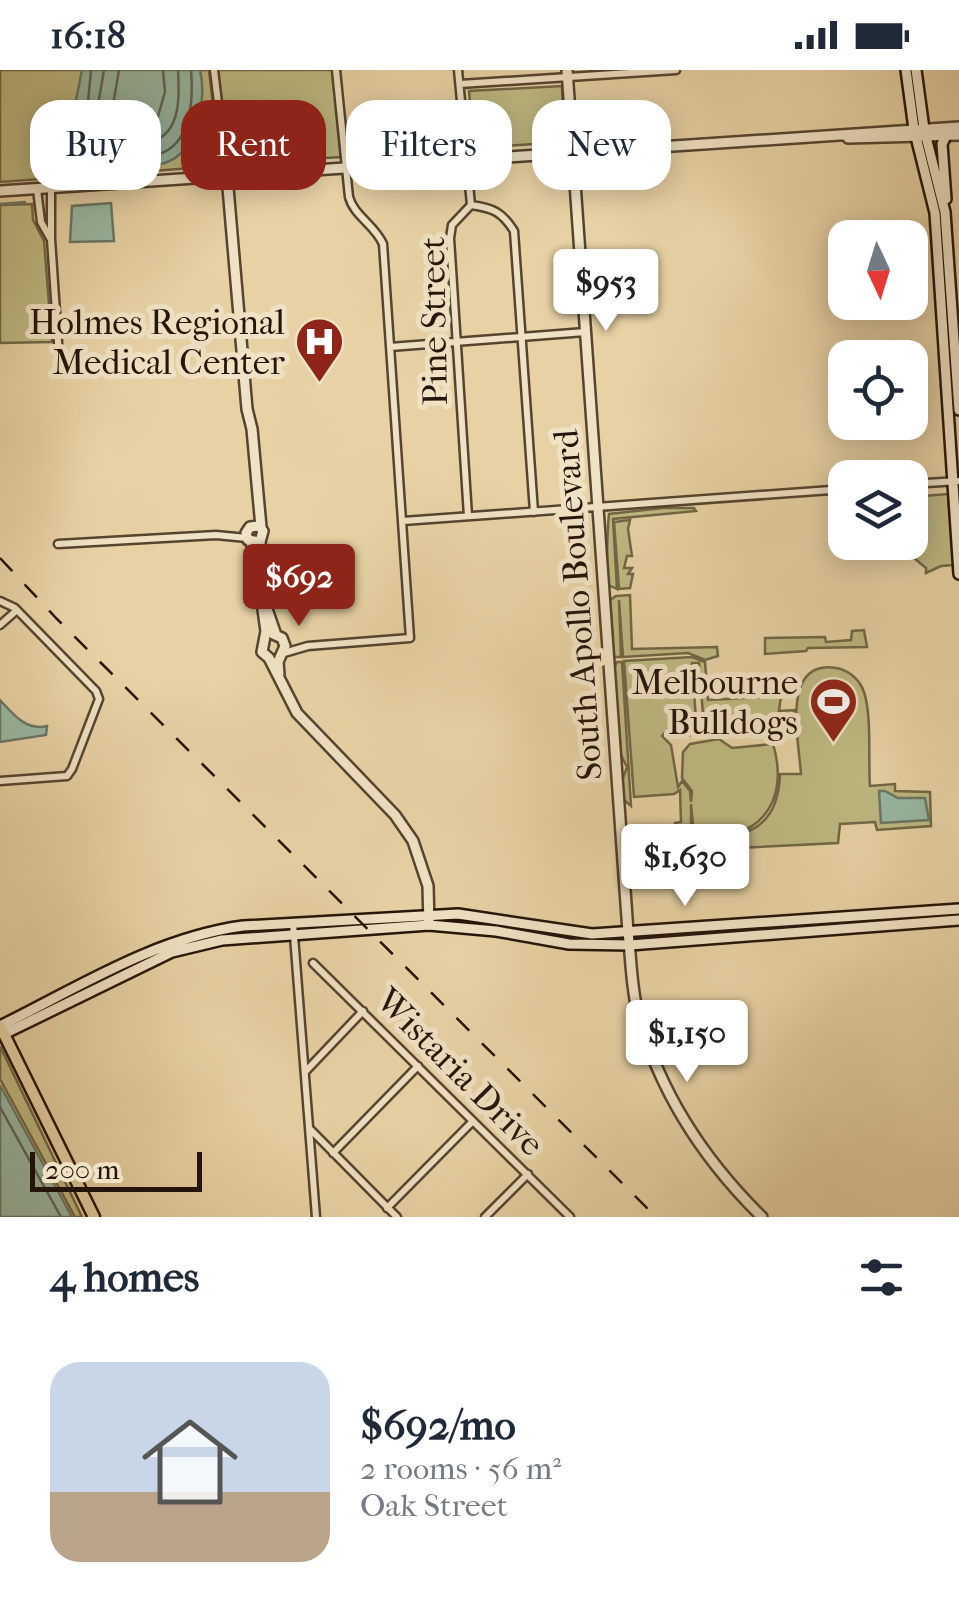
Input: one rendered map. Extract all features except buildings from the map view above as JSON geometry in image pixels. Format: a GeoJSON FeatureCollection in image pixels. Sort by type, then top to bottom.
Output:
{"type":"FeatureCollection","features":[{"type":"Feature","properties":{"kind":"main road"},"geometry":{"type":"LineString","coordinates":[[2,1028],[94,1217]]}},
{"type":"Feature","properties":{"kind":"street"},"geometry":{"type":"LineString","coordinates":[[214,70],[218,100]]}},
{"type":"Feature","properties":{"kind":"street"},"geometry":{"type":"LineString","coordinates":[[326,169],[346,167],[336,70]]}},
{"type":"Feature","properties":{"kind":"street","name":"Pine Street"},"geometry":{"type":"LineString","coordinates":[[458,70],[461,100]]}},
{"type":"Feature","properties":{"kind":"street"},"geometry":{"type":"LineString","coordinates":[[460,84],[567,74],[676,70]]}},
{"type":"Feature","properties":{"kind":"street"},"geometry":{"type":"LineString","coordinates":[[906,70],[934,213],[956,481],[959,574]]}},
{"type":"Feature","properties":{"kind":"street"},"geometry":{"type":"LineString","coordinates":[[916,70],[920,133],[945,212]]}},
{"type":"Feature","properties":{"kind":"street","name":"South Apollo Boulevard"},"geometry":{"type":"LineString","coordinates":[[567,74],[569,100]]}},
{"type":"Feature","properties":{"kind":"street"},"geometry":{"type":"LineString","coordinates":[[671,148],[920,133],[959,126]]}},
{"type":"Feature","properties":{"kind":"street"},"geometry":{"type":"LineString","coordinates":[[920,133],[959,136]]}},
{"type":"Feature","properties":{"kind":"street"},"geometry":{"type":"LineString","coordinates":[[946,136],[942,144],[945,212],[959,410]]}},
{"type":"Feature","properties":{"kind":"street"},"geometry":{"type":"LineString","coordinates":[[0,191],[30,189]]}},
{"type":"Feature","properties":{"kind":"street"},"geometry":{"type":"LineString","coordinates":[[37,190],[41,222],[50,239]]}},
{"type":"Feature","properties":{"kind":"street"},"geometry":{"type":"LineString","coordinates":[[50,190],[60,371]]}},
{"type":"Feature","properties":{"kind":"street"},"geometry":{"type":"LineString","coordinates":[[229,190],[252,467],[253,534],[268,612],[282,655],[278,680]]}},
{"type":"Feature","properties":{"kind":"street"},"geometry":{"type":"LineString","coordinates":[[268,658],[308,646],[410,638],[383,244],[378,232],[351,205],[349,190]]}},
{"type":"Feature","properties":{"kind":"street","name":"Pine Street"},"geometry":{"type":"LineString","coordinates":[[468,516],[450,238],[452,225],[471,204],[470,190]]}},
{"type":"Feature","properties":{"kind":"street","name":"South Apollo Boulevard"},"geometry":{"type":"LineString","coordinates":[[576,190],[628,932],[637,1008],[657,1068],[683,1121],[725,1181],[762,1217]]}},
{"type":"Feature","properties":{"kind":"street"},"geometry":{"type":"LineString","coordinates":[[471,204],[491,207],[504,215],[514,230],[534,512]]}},
{"type":"Feature","properties":{"kind":"street"},"geometry":{"type":"LineString","coordinates":[[938,283],[952,304]]}},
{"type":"Feature","properties":{"kind":"street"},"geometry":{"type":"LineString","coordinates":[[940,298],[953,326]]}},
{"type":"Feature","properties":{"kind":"street"},"geometry":{"type":"LineString","coordinates":[[390,347],[586,332]]}},
{"type":"Feature","properties":{"kind":"street"},"geometry":{"type":"LineString","coordinates":[[928,483],[956,481]]}},
{"type":"Feature","properties":{"kind":"street"},"geometry":{"type":"LineString","coordinates":[[403,521],[828,490]]}},
{"type":"Feature","properties":{"kind":"street"},"geometry":{"type":"LineString","coordinates":[[58,544],[253,534]]}},
{"type":"Feature","properties":{"kind":"street"},"geometry":{"type":"LineString","coordinates":[[0,601],[17,610],[99,698],[66,776],[0,781]]}},
{"type":"Feature","properties":{"kind":"street"},"geometry":{"type":"LineString","coordinates":[[0,625],[17,610]]}},
{"type":"Feature","properties":{"kind":"street"},"geometry":{"type":"LineString","coordinates":[[308,646],[275,638],[261,648],[297,714],[396,814],[413,841],[428,886],[429,926]]}},
{"type":"Feature","properties":{"kind":"street"},"geometry":{"type":"LineString","coordinates":[[2,1028],[172,952],[222,940],[429,926],[547,935],[592,934],[959,909]]}},
{"type":"Feature","properties":{"kind":"street"},"geometry":{"type":"LineString","coordinates":[[2,1028],[170,942],[210,931],[428,914],[491,918],[592,946],[959,920]]}},
{"type":"Feature","properties":{"kind":"street"},"geometry":{"type":"LineString","coordinates":[[293,922],[316,1217]]}},
{"type":"Feature","properties":{"kind":"street","name":"Wistaria Drive"},"geometry":{"type":"LineString","coordinates":[[313,963],[570,1217]]}},
{"type":"Feature","properties":{"kind":"street"},"geometry":{"type":"LineString","coordinates":[[305,1072],[362,1011]]}},
{"type":"Feature","properties":{"kind":"street"},"geometry":{"type":"LineString","coordinates":[[333,1153],[418,1066]]}},
{"type":"Feature","properties":{"kind":"street"},"geometry":{"type":"LineString","coordinates":[[388,1208],[473,1121]]}},
{"type":"Feature","properties":{"kind":"street"},"geometry":{"type":"LineString","coordinates":[[310,1130],[397,1217]]}},
{"type":"Feature","properties":{"kind":"street"},"geometry":{"type":"LineString","coordinates":[[486,1217],[528,1174]]}},
{"type":"Feature","properties":{"kind":"shaded area"},"geometry":{"type":"Polygon","coordinates":[[[0,70],[209,70],[212,100],[181,100],[181,169],[161,170],[161,100],[30,100],[30,180],[0,182],[0,70]]]}},
{"type":"Feature","properties":{"kind":"shaded area"},"geometry":{"type":"Polygon","coordinates":[[[217,70],[333,70],[341,157],[326,158],[326,100],[221,100],[217,70]]]}},
{"type":"Feature","properties":{"kind":"shaded area"},"geometry":{"type":"Polygon","coordinates":[[[562,86],[562,100],[532,100],[532,144],[512,145],[512,100],[470,100],[469,91],[562,86]]]}},
{"type":"Feature","properties":{"kind":"shaded area"},"geometry":{"type":"Polygon","coordinates":[[[32,204],[33,220],[44,241],[52,342],[0,343],[0,205],[32,204]]]}},
{"type":"Feature","properties":{"kind":"shaded area"},"geometry":{"type":"Polygon","coordinates":[[[948,494],[954,565],[926,573],[916,560],[928,560],[928,496],[948,494]]]}},
{"type":"Feature","properties":{"kind":"shaded area"},"geometry":{"type":"Polygon","coordinates":[[[663,508],[696,511],[613,519],[617,589],[610,586],[609,514],[663,508]]]}},
{"type":"Feature","properties":{"kind":"shaded area"},"geometry":{"type":"Polygon","coordinates":[[[630,520],[632,556],[627,556],[624,568],[632,568],[628,574],[633,574],[630,588],[619,589],[614,522],[630,520]]]}},
{"type":"Feature","properties":{"kind":"shaded area"},"geometry":{"type":"Polygon","coordinates":[[[630,595],[632,649],[717,647],[718,656],[705,660],[688,653],[623,657],[619,600],[621,657],[614,657],[610,600],[630,595]]]}},
{"type":"Feature","properties":{"kind":"shaded area"},"geometry":{"type":"Polygon","coordinates":[[[864,630],[867,647],[808,648],[765,654],[765,638],[851,640],[852,631],[864,630]]]}},
{"type":"Feature","properties":{"kind":"shaded area"},"geometry":{"type":"Polygon","coordinates":[[[692,657],[705,662],[708,700],[781,696],[779,711],[794,710],[794,719],[777,722],[777,741],[773,741],[771,728],[685,736],[700,725],[703,715],[699,663],[692,663],[696,720],[672,724],[662,736],[671,745],[678,787],[682,781],[690,791],[691,802],[692,791],[682,778],[683,752],[690,744],[719,739],[732,748],[773,744],[777,785],[764,816],[735,833],[694,834],[691,804],[691,831],[681,831],[681,840],[717,838],[748,831],[771,812],[780,774],[801,774],[797,706],[807,676],[818,669],[845,671],[862,688],[868,713],[870,786],[895,784],[895,791],[930,792],[931,826],[877,830],[875,822],[840,824],[838,843],[637,853],[636,828],[641,827],[642,832],[675,831],[675,823],[681,822],[680,790],[674,794],[634,797],[624,661],[692,657]]]}},
{"type":"Feature","properties":{"kind":"shaded area"},"geometry":{"type":"Polygon","coordinates":[[[622,662],[631,806],[624,800],[622,781],[627,767],[621,755],[614,668],[622,662]]]}},
{"type":"Feature","properties":{"kind":"shaded area"},"geometry":{"type":"Polygon","coordinates":[[[0,1046],[82,1217],[75,1217],[0,1079],[0,1046]]]}},
{"type":"Feature","properties":{"kind":"water"},"geometry":{"type":"Polygon","coordinates":[[[82,70],[200,70],[201,100],[181,100],[181,152],[161,164],[161,100],[76,100],[82,70]]]}},
{"type":"Feature","properties":{"kind":"water"},"geometry":{"type":"Polygon","coordinates":[[[111,203],[114,241],[70,242],[72,206],[111,203]]]}},
{"type":"Feature","properties":{"kind":"water"},"geometry":{"type":"Polygon","coordinates":[[[0,700],[27,724],[47,726],[46,735],[0,742],[0,700]]]}},
{"type":"Feature","properties":{"kind":"water"},"geometry":{"type":"Polygon","coordinates":[[[879,791],[898,798],[925,798],[929,820],[881,823],[879,791]]]}},
{"type":"Feature","properties":{"kind":"water"},"geometry":{"type":"Polygon","coordinates":[[[0,1085],[72,1217],[0,1217],[0,1085]]]}},
{"type":"Feature","properties":{"kind":"waterway"},"geometry":{"type":"LineString","coordinates":[[0,204],[25,202]]}},
{"type":"Feature","properties":{"kind":"railway"},"geometry":{"type":"LineString","coordinates":[[0,558],[656,1217]]}},
{"type":"Feature","properties":{"kind":"place","name":"Holmes Regional Medical Center"},"geometry":{"type":"Point","coordinates":[320,384]}},
{"type":"Feature","properties":{"kind":"place","name":"Melbourne Bulldogs"},"geometry":{"type":"Point","coordinates":[833,744]}}]}
